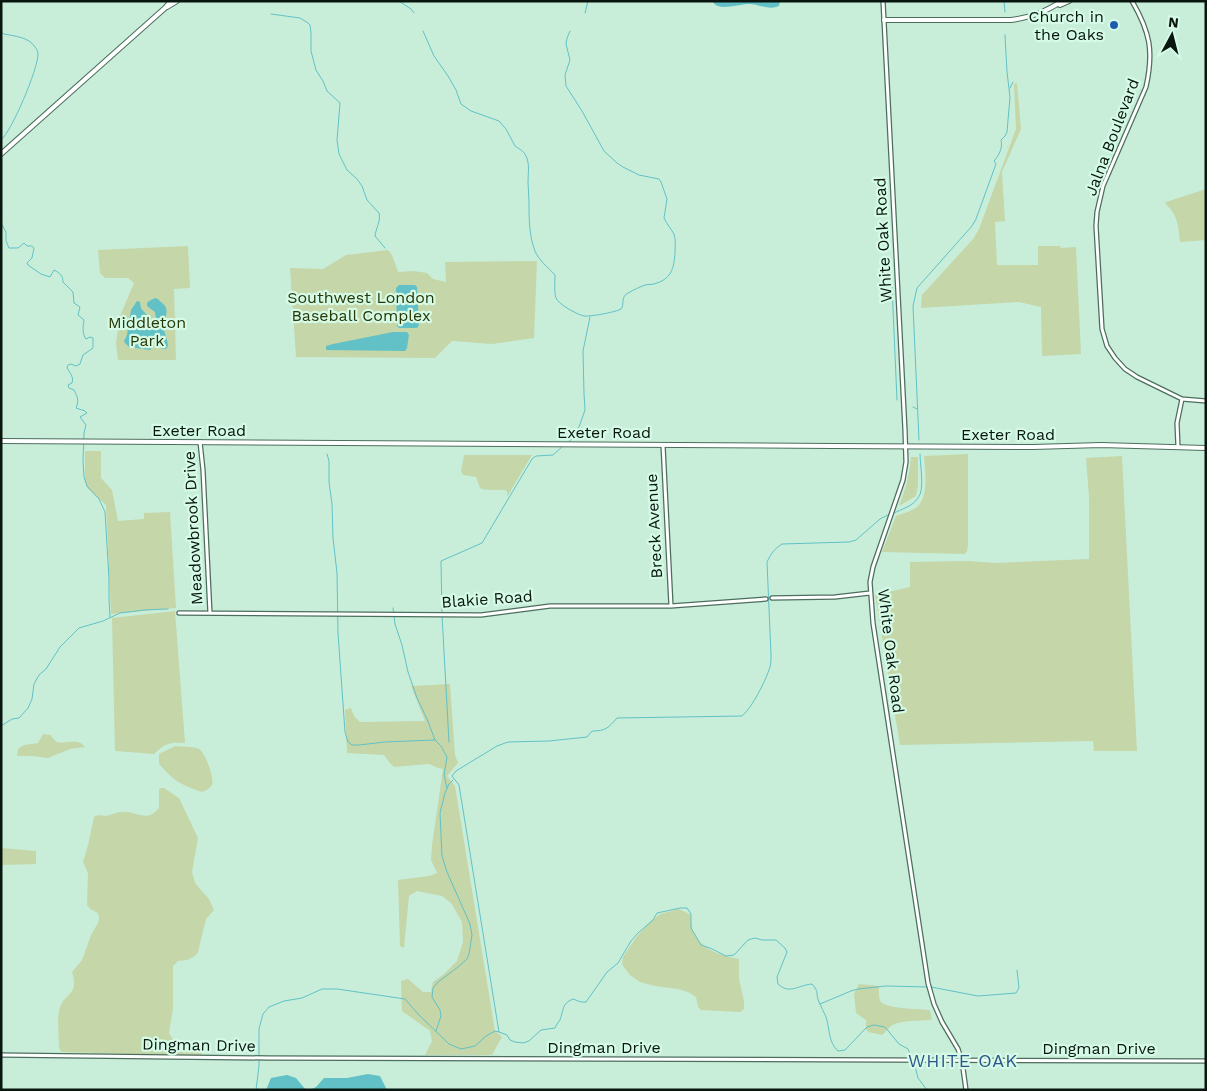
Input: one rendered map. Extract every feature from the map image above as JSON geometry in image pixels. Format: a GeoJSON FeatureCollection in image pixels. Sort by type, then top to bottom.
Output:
{"type":"FeatureCollection","features":[{"type":"Feature","properties":{"kind":"main road"},"geometry":{"type":"LineString","coordinates":[[1,154],[171,1]]}},
{"type":"Feature","properties":{"kind":"main road"},"geometry":{"type":"LineString","coordinates":[[165,8],[176,1]]}},
{"type":"Feature","properties":{"kind":"main road"},"geometry":{"type":"LineString","coordinates":[[1051,8],[1062,1]]}},
{"type":"Feature","properties":{"kind":"main road"},"geometry":{"type":"LineString","coordinates":[[884,20],[1011,20],[1033,16],[1068,1]]}},
{"type":"Feature","properties":{"kind":"main road","name":"Exeter Road"},"geometry":{"type":"LineString","coordinates":[[1,441],[1033,447],[1101,445],[1206,448]]}},
{"type":"Feature","properties":{"kind":"street","name":"White Oak Road"},"geometry":{"type":"LineString","coordinates":[[883,1],[906,462],[904,480],[873,567],[870,593],[878,662],[928,983],[942,1022],[958,1049],[962,1061],[966,1090]]}},
{"type":"Feature","properties":{"kind":"street","name":"Jalna Boulevard"},"geometry":{"type":"LineString","coordinates":[[1132,1],[1146,30],[1150,49],[1150,65],[1146,87],[1103,186],[1097,212],[1096,226],[1102,329],[1107,346],[1115,358],[1136,377],[1182,399],[1206,401]]}},
{"type":"Feature","properties":{"kind":"street"},"geometry":{"type":"LineString","coordinates":[[1178,447],[1178,413],[1182,399]]}},
{"type":"Feature","properties":{"kind":"street","name":"Meadowbrook Drive"},"geometry":{"type":"LineString","coordinates":[[200,442],[210,613]]}},
{"type":"Feature","properties":{"kind":"street","name":"Breck Avenue"},"geometry":{"type":"LineString","coordinates":[[663,445],[671,606]]}},
{"type":"Feature","properties":{"kind":"street"},"geometry":{"type":"LineString","coordinates":[[772,598],[835,597],[870,593]]}},
{"type":"Feature","properties":{"kind":"street","name":"Blakie Road"},"geometry":{"type":"LineString","coordinates":[[180,613],[481,615],[550,606],[671,606],[766,599]]}},
{"type":"Feature","properties":{"kind":"street","name":"Dingman Drive"},"geometry":{"type":"LineString","coordinates":[[1,1055],[253,1058],[1206,1061]]}},
{"type":"Feature","properties":{"kind":"green space"},"geometry":{"type":"Polygon","coordinates":[[[1017,83],[1021,129],[1002,172],[1005,221],[995,222],[997,265],[1038,265],[1038,246],[1076,247],[1081,354],[1042,356],[1041,307],[1019,302],[921,308],[922,295],[973,239],[979,229],[1016,129],[1014,84],[1017,83]]]}},
{"type":"Feature","properties":{"kind":"green space"},"geometry":{"type":"Polygon","coordinates":[[[1206,189],[1206,240],[1180,242],[1177,221],[1173,212],[1165,203],[1206,189]]]}},
{"type":"Feature","properties":{"kind":"green space","name":"Middleton Park"},"geometry":{"type":"Polygon","coordinates":[[[188,246],[190,288],[174,289],[176,360],[118,360],[116,343],[120,316],[134,283],[128,278],[105,278],[100,273],[98,250],[188,246]]]}},
{"type":"Feature","properties":{"kind":"green space","name":"Southwest London Baseball Complex"},"geometry":{"type":"Polygon","coordinates":[[[388,250],[392,255],[398,272],[413,271],[427,273],[433,279],[446,282],[445,262],[537,261],[534,338],[492,344],[452,341],[435,358],[296,357],[290,268],[323,269],[346,255],[388,250]]]}},
{"type":"Feature","properties":{"kind":"green space"},"geometry":{"type":"Polygon","coordinates":[[[85,451],[101,451],[101,478],[112,490],[118,521],[144,519],[144,513],[170,512],[176,608],[111,614],[106,505],[87,488],[85,481],[85,451]]]}},
{"type":"Feature","properties":{"kind":"green space"},"geometry":{"type":"Polygon","coordinates":[[[968,454],[968,545],[965,554],[882,552],[896,516],[918,506],[924,496],[926,482],[924,456],[968,454]]]}},
{"type":"Feature","properties":{"kind":"green space"},"geometry":{"type":"Polygon","coordinates":[[[464,455],[532,455],[507,497],[507,491],[480,488],[476,477],[463,475],[461,471],[464,455]]]}},
{"type":"Feature","properties":{"kind":"green space"},"geometry":{"type":"Polygon","coordinates":[[[1122,456],[1137,751],[1094,751],[1093,741],[900,745],[875,595],[910,587],[910,562],[968,561],[995,563],[1089,559],[1089,497],[1086,458],[1122,456]]]}},
{"type":"Feature","properties":{"kind":"green space"},"geometry":{"type":"Polygon","coordinates":[[[911,457],[918,457],[916,496],[899,506],[907,482],[911,457]]]}},
{"type":"Feature","properties":{"kind":"green space"},"geometry":{"type":"Polygon","coordinates":[[[175,611],[185,743],[168,744],[154,754],[115,751],[112,618],[175,611]]]}},
{"type":"Feature","properties":{"kind":"green space"},"geometry":{"type":"Polygon","coordinates":[[[450,684],[455,755],[458,763],[447,776],[455,786],[495,1031],[502,1037],[492,1055],[425,1055],[432,1041],[430,1031],[402,1011],[401,981],[408,979],[423,992],[431,992],[433,982],[457,961],[463,942],[462,922],[451,903],[442,896],[417,891],[409,896],[404,948],[400,946],[398,880],[429,876],[437,873],[431,860],[443,769],[429,764],[394,767],[384,755],[347,753],[345,710],[351,708],[354,716],[360,722],[425,721],[411,686],[450,684]]]}},
{"type":"Feature","properties":{"kind":"green space"},"geometry":{"type":"Polygon","coordinates":[[[43,734],[51,735],[58,742],[76,742],[81,743],[85,747],[70,749],[48,758],[17,756],[18,749],[24,745],[38,743],[43,734]]]}},
{"type":"Feature","properties":{"kind":"green space"},"geometry":{"type":"Polygon","coordinates":[[[175,746],[193,747],[201,751],[207,760],[211,772],[213,782],[209,788],[202,792],[183,785],[169,775],[159,764],[159,754],[175,746]]]}},
{"type":"Feature","properties":{"kind":"green space"},"geometry":{"type":"Polygon","coordinates":[[[160,788],[164,788],[179,798],[198,838],[192,872],[195,883],[209,899],[214,910],[206,919],[198,952],[195,956],[187,960],[178,961],[173,966],[173,1008],[169,1033],[175,1043],[201,1048],[202,1056],[61,1052],[59,1047],[59,1011],[63,1001],[72,991],[74,980],[72,972],[82,960],[99,918],[98,913],[87,905],[88,873],[83,862],[94,817],[98,815],[106,816],[117,812],[150,815],[159,808],[160,788]]]}},
{"type":"Feature","properties":{"kind":"green space"},"geometry":{"type":"Polygon","coordinates":[[[1,848],[36,851],[36,864],[1,865],[1,848]]]}},
{"type":"Feature","properties":{"kind":"green space"},"geometry":{"type":"Polygon","coordinates":[[[678,909],[691,915],[695,935],[704,946],[717,953],[739,959],[739,979],[744,1001],[744,1009],[740,1012],[701,1010],[698,1007],[696,997],[688,992],[640,982],[630,975],[623,966],[623,957],[637,936],[650,922],[660,914],[678,909]]]}},
{"type":"Feature","properties":{"kind":"green space"},"geometry":{"type":"Polygon","coordinates":[[[859,984],[879,986],[879,999],[890,1006],[930,1010],[932,1019],[898,1023],[890,1027],[882,1035],[868,1032],[866,1020],[856,1013],[854,994],[859,984]]]}},
{"type":"Feature","properties":{"kind":"water"},"geometry":{"type":"Polygon","coordinates":[[[712,1],[780,1],[779,6],[771,8],[751,4],[722,7],[712,1]]]}},
{"type":"Feature","properties":{"kind":"water"},"geometry":{"type":"Polygon","coordinates":[[[399,285],[415,285],[417,287],[419,325],[417,328],[399,328],[397,326],[396,288],[399,285]]]}},
{"type":"Feature","properties":{"kind":"water"},"geometry":{"type":"Polygon","coordinates":[[[155,298],[166,308],[164,328],[168,346],[166,349],[162,349],[159,337],[156,335],[153,338],[153,347],[150,350],[129,347],[124,341],[127,335],[131,310],[137,301],[140,302],[142,310],[150,321],[154,323],[156,321],[155,312],[147,306],[147,303],[155,298]]]}},
{"type":"Feature","properties":{"kind":"water"},"geometry":{"type":"Polygon","coordinates":[[[393,332],[407,332],[409,335],[405,351],[326,350],[326,346],[333,344],[393,332]]]}},
{"type":"Feature","properties":{"kind":"water"},"geometry":{"type":"Polygon","coordinates":[[[368,1074],[380,1076],[387,1090],[310,1090],[316,1087],[324,1078],[347,1078],[368,1074]]]}},
{"type":"Feature","properties":{"kind":"water"},"geometry":{"type":"Polygon","coordinates":[[[287,1075],[296,1078],[306,1090],[266,1090],[271,1078],[287,1075]]]}},
{"type":"Feature","properties":{"kind":"waterway"},"geometry":{"type":"LineString","coordinates":[[399,1],[414,13]]}},
{"type":"Feature","properties":{"kind":"waterway"},"geometry":{"type":"LineString","coordinates":[[585,13],[588,1]]}},
{"type":"Feature","properties":{"kind":"waterway"},"geometry":{"type":"LineString","coordinates":[[1004,1],[1005,12]]}},
{"type":"Feature","properties":{"kind":"waterway"},"geometry":{"type":"LineString","coordinates":[[271,14],[300,18],[310,25],[311,51],[316,70],[327,91],[340,103],[337,140],[339,154],[347,170],[362,186],[367,200],[379,213],[379,222],[375,236],[385,248]]}},
{"type":"Feature","properties":{"kind":"waterway"},"geometry":{"type":"LineString","coordinates":[[423,31],[434,56],[456,90],[461,104],[471,111],[499,121],[506,129],[515,146],[526,156],[530,227],[535,251],[541,261],[555,275],[556,298],[564,306],[587,316],[621,309],[623,299],[628,293],[645,285],[656,284],[666,278],[673,267],[675,241],[674,234],[664,218],[667,199],[659,179],[639,175],[623,167],[604,151],[566,86],[565,75],[570,60],[566,44],[570,31]]}},
{"type":"Feature","properties":{"kind":"waterway"},"geometry":{"type":"LineString","coordinates":[[1,32],[29,41],[38,54],[34,72],[24,99],[1,140]]}},
{"type":"Feature","properties":{"kind":"waterway"},"geometry":{"type":"LineString","coordinates":[[919,440],[913,306],[917,288],[972,226],[976,219],[996,164],[994,161],[1001,149],[1001,140],[1007,132],[1010,97],[1005,35]]}},
{"type":"Feature","properties":{"kind":"waterway"},"geometry":{"type":"LineString","coordinates":[[1010,88],[1013,82]]}},
{"type":"Feature","properties":{"kind":"waterway"},"geometry":{"type":"LineString","coordinates":[[1,209],[1,215]]}},
{"type":"Feature","properties":{"kind":"waterway"},"geometry":{"type":"LineString","coordinates":[[1,223],[6,232],[6,241],[9,248],[18,248],[24,243],[34,248],[32,258],[27,263],[28,265],[41,274],[50,277],[54,270],[61,275],[63,282],[73,292],[74,303],[80,307],[78,315],[84,320],[83,330],[86,339],[93,338],[93,348],[83,355],[80,364],[76,366],[68,365],[67,368],[72,379],[72,383],[68,385],[69,388],[74,390],[77,397],[76,408],[87,413],[80,417],[86,425],[84,433],[84,477],[87,486],[99,499],[105,512],[110,617]]}},
{"type":"Feature","properties":{"kind":"waterway"},"geometry":{"type":"LineString","coordinates":[[892,286],[897,400]]}},
{"type":"Feature","properties":{"kind":"waterway"},"geometry":{"type":"LineString","coordinates":[[568,442],[573,438],[579,427],[585,410],[583,351],[590,317]]}},
{"type":"Feature","properties":{"kind":"waterway"},"geometry":{"type":"LineString","coordinates":[[913,407],[917,409]]}},
{"type":"Feature","properties":{"kind":"waterway"},"geometry":{"type":"LineString","coordinates":[[449,742],[441,561],[482,543],[532,459],[536,456],[553,455],[563,446]]}},
{"type":"Feature","properties":{"kind":"waterway"},"geometry":{"type":"LineString","coordinates":[[327,454],[337,573],[338,633],[345,732],[348,742],[352,745],[359,745],[435,740]]}},
{"type":"Feature","properties":{"kind":"waterway"},"geometry":{"type":"LineString","coordinates":[[894,513],[913,503],[920,494],[922,483],[920,454]]}},
{"type":"Feature","properties":{"kind":"waterway"},"geometry":{"type":"LineString","coordinates":[[890,514],[880,519],[856,540],[849,542],[782,544],[773,552],[767,562],[770,666],[758,693],[742,716],[617,718],[606,728],[592,731],[587,737],[549,741],[508,742],[497,746],[456,771],[452,776],[459,785],[499,1032],[507,1035],[510,1040],[523,1043],[529,1041],[541,1030],[555,1028],[566,1003],[573,999],[586,1002],[607,972],[618,963],[631,941],[653,920],[657,913],[687,908],[691,914],[691,928],[701,945],[726,956],[734,955],[748,940],[755,938],[776,940],[785,948],[787,952],[777,977],[778,984],[786,989],[812,984],[816,989],[826,1017],[831,1039],[838,1051],[845,1050],[867,1027],[874,1025],[885,1027],[899,1044],[908,1049],[912,1058]]}},
{"type":"Feature","properties":{"kind":"waterway"},"geometry":{"type":"LineString","coordinates":[[393,608],[395,624],[417,698],[435,740],[447,757],[444,775],[447,788]]}},
{"type":"Feature","properties":{"kind":"waterway"},"geometry":{"type":"LineString","coordinates":[[1,726],[12,719],[19,718],[28,708],[32,699],[34,684],[39,675],[46,669],[60,647],[79,628],[103,621],[120,613],[168,609]]}},
{"type":"Feature","properties":{"kind":"waterway"},"geometry":{"type":"LineString","coordinates":[[436,1031],[441,1016],[440,1010],[432,997],[433,988],[467,959],[472,935],[470,924],[442,856],[440,813],[445,793],[453,780]]}},
{"type":"Feature","properties":{"kind":"waterway"},"geometry":{"type":"LineString","coordinates":[[931,987],[978,996],[1016,993],[1019,988],[1017,970]]}},
{"type":"Feature","properties":{"kind":"waterway"},"geometry":{"type":"LineString","coordinates":[[820,1004],[858,989],[886,986],[927,987]]}},
{"type":"Feature","properties":{"kind":"waterway"},"geometry":{"type":"LineString","coordinates":[[256,1090],[259,1066],[259,1029],[263,1014],[269,1007],[284,1001],[302,998],[322,989],[337,989],[405,999],[449,1044],[461,1049],[475,1046],[486,1036],[495,1031],[499,1032]]}},
{"type":"Feature","properties":{"kind":"waterway"},"geometry":{"type":"LineString","coordinates":[[914,1062],[918,1078],[927,1090]]}},
{"type":"Feature","properties":{"kind":"place","name":"Church in the Oaks"},"geometry":{"type":"Point","coordinates":[1114,25]}},
{"type":"Feature","properties":{"kind":"district","name":"WHITE OAK"},"geometry":{"type":"Point","coordinates":[963,1060]}}]}
